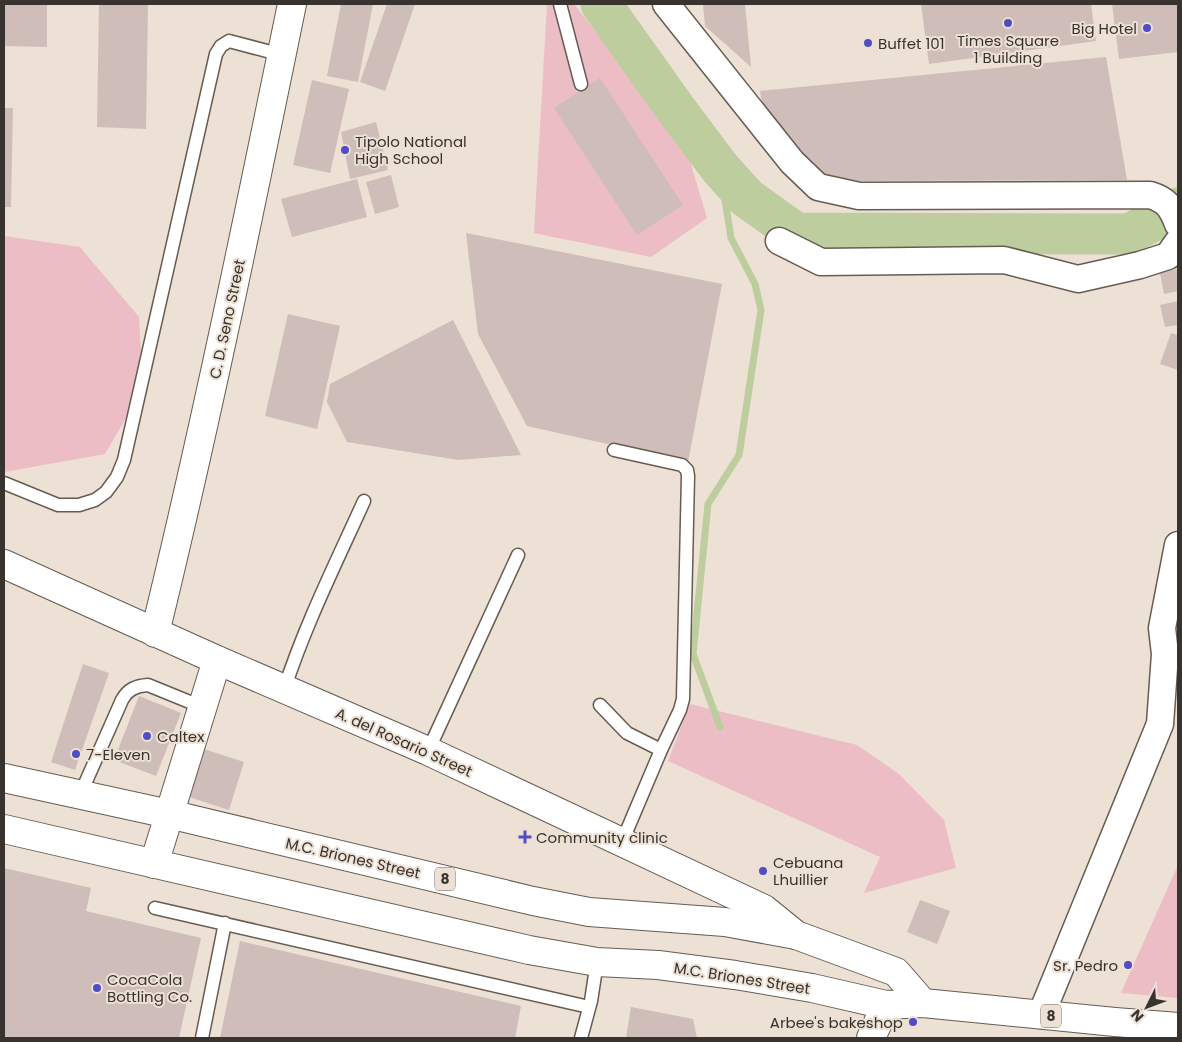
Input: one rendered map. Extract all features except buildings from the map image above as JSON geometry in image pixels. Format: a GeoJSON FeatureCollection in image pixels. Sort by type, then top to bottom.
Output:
{"type":"FeatureCollection","features":[{"type":"Feature","properties":{"kind":"main road","name":"C. D. Seno Street"},"geometry":{"type":"LineString","coordinates":[[155,633],[189,494],[242,252],[292,4]]}},
{"type":"Feature","properties":{"kind":"main road","name":"A. del Rosario Street"},"geometry":{"type":"LineString","coordinates":[[4,564],[284,690],[428,751],[764,909],[796,935]]}},
{"type":"Feature","properties":{"kind":"main road"},"geometry":{"type":"LineString","coordinates":[[154,864],[217,660]]}},
{"type":"Feature","properties":{"kind":"main road","name":"M.C. Briones Street"},"geometry":{"type":"LineString","coordinates":[[4,778],[169,814],[533,901],[588,912],[725,922],[796,935],[896,972],[923,1003]]}},
{"type":"Feature","properties":{"kind":"main road","name":"M.C. Briones Street"},"geometry":{"type":"LineString","coordinates":[[4,829],[520,948],[597,962],[658,966],[735,975],[812,988],[886,1005],[923,1003],[1178,1027]]}},
{"type":"Feature","properties":{"kind":"main road"},"geometry":{"type":"LineString","coordinates":[[871,1038],[886,1005]]}},
{"type":"Feature","properties":{"kind":"street"},"geometry":{"type":"LineString","coordinates":[[666,4],[792,162],[818,187],[859,196],[1150,195],[1161,198],[1175,217]]}},
{"type":"Feature","properties":{"kind":"street"},"geometry":{"type":"LineString","coordinates":[[779,241],[821,262],[1004,260],[1078,279],[1140,265],[1168,256],[1178,242]]}},
{"type":"Feature","properties":{"kind":"street"},"geometry":{"type":"LineString","coordinates":[[1041,1015],[1160,724],[1165,654],[1162,628],[1178,545]]}},
{"type":"Feature","properties":{"kind":"lane"},"geometry":{"type":"LineString","coordinates":[[560,4],[581,84]]}},
{"type":"Feature","properties":{"kind":"lane"},"geometry":{"type":"LineString","coordinates":[[4,483],[58,506],[79,505],[95,500],[106,492],[117,477],[124,460],[216,54],[221,46],[229,41],[282,55]]}},
{"type":"Feature","properties":{"kind":"lane"},"geometry":{"type":"LineString","coordinates":[[614,450],[682,465],[687,470],[683,699],[680,710],[622,842]]}},
{"type":"Feature","properties":{"kind":"lane"},"geometry":{"type":"LineString","coordinates":[[284,690],[318,602],[364,501]]}},
{"type":"Feature","properties":{"kind":"lane"},"geometry":{"type":"LineString","coordinates":[[428,751],[518,555]]}},
{"type":"Feature","properties":{"kind":"lane"},"geometry":{"type":"LineString","coordinates":[[80,795],[122,700],[131,689],[148,685],[202,707]]}},
{"type":"Feature","properties":{"kind":"lane"},"geometry":{"type":"LineString","coordinates":[[600,705],[627,733],[661,750]]}},
{"type":"Feature","properties":{"kind":"lane"},"geometry":{"type":"LineString","coordinates":[[155,908],[589,1007]]}},
{"type":"Feature","properties":{"kind":"lane"},"geometry":{"type":"LineString","coordinates":[[202,1038],[225,923]]}},
{"type":"Feature","properties":{"kind":"lane"},"geometry":{"type":"LineString","coordinates":[[581,1038],[597,962]]}},
{"type":"Feature","properties":{"kind":"shaded area"},"geometry":{"type":"Polygon","coordinates":[[[547,4],[574,4],[687,151],[707,218],[651,257],[534,233],[547,4]]]}},
{"type":"Feature","properties":{"kind":"shaded area"},"geometry":{"type":"Polygon","coordinates":[[[4,236],[80,247],[139,317],[143,389],[105,454],[4,472],[4,236]]]}},
{"type":"Feature","properties":{"kind":"shaded area"},"geometry":{"type":"Polygon","coordinates":[[[690,704],[857,745],[899,774],[944,820],[956,868],[864,893],[880,857],[668,761],[690,704]]]}},
{"type":"Feature","properties":{"kind":"shaded area"},"geometry":{"type":"Polygon","coordinates":[[[1178,865],[1178,998],[1121,993],[1178,865]]]}},
{"type":"Feature","properties":{"kind":"waterway"},"geometry":{"type":"LineString","coordinates":[[601,4],[720,168],[747,198],[796,233],[1129,234],[1178,208]]}},
{"type":"Feature","properties":{"kind":"waterway"},"geometry":{"type":"LineString","coordinates":[[720,168],[731,238],[755,284],[761,310],[739,455],[708,504],[693,654],[720,727]]}},
{"type":"Feature","properties":{"kind":"place","name":"Times Square 1 Building"},"geometry":{"type":"Point","coordinates":[1008,23]}},
{"type":"Feature","properties":{"kind":"place","name":"Big Hotel"},"geometry":{"type":"Point","coordinates":[1147,28]}},
{"type":"Feature","properties":{"kind":"place","name":"Buffet 101"},"geometry":{"type":"Point","coordinates":[868,43]}},
{"type":"Feature","properties":{"kind":"place","name":"Tipolo National High School"},"geometry":{"type":"Point","coordinates":[345,150]}},
{"type":"Feature","properties":{"kind":"place","name":"Caltex"},"geometry":{"type":"Point","coordinates":[147,736]}},
{"type":"Feature","properties":{"kind":"place","name":"7-Eleven"},"geometry":{"type":"Point","coordinates":[76,754]}},
{"type":"Feature","properties":{"kind":"place","name":"Community clinic"},"geometry":{"type":"Point","coordinates":[525,837]}},
{"type":"Feature","properties":{"kind":"place","name":"Cebuana Lhuillier"},"geometry":{"type":"Point","coordinates":[763,871]}},
{"type":"Feature","properties":{"kind":"place","name":"Sr. Pedro"},"geometry":{"type":"Point","coordinates":[1128,965]}},
{"type":"Feature","properties":{"kind":"place","name":"CocaCola Bottling Co."},"geometry":{"type":"Point","coordinates":[97,988]}},
{"type":"Feature","properties":{"kind":"place","name":"Arbee's bakeshop"},"geometry":{"type":"Point","coordinates":[913,1022]}}]}
